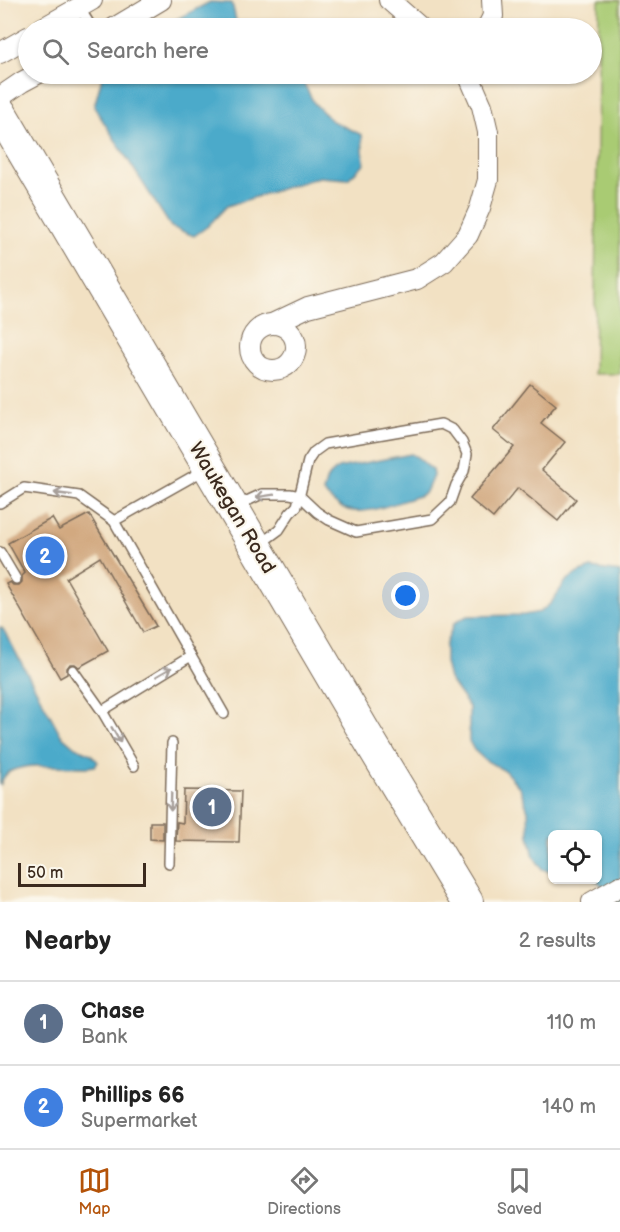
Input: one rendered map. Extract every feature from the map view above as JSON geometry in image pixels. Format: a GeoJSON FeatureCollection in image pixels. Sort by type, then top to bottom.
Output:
{"type":"FeatureCollection","features":[{"type":"Feature","properties":{"kind":"main road","name":"Waukegan Road"},"geometry":{"type":"LineString","coordinates":[[0,112],[404,799],[467,902]]}},
{"type":"Feature","properties":{"kind":"street"},"geometry":{"type":"LineString","coordinates":[[131,18],[161,0]]}},
{"type":"Feature","properties":{"kind":"street"},"geometry":{"type":"LineString","coordinates":[[389,0],[410,18]]}},
{"type":"Feature","properties":{"kind":"street"},"geometry":{"type":"LineString","coordinates":[[492,0],[492,18]]}},
{"type":"Feature","properties":{"kind":"street"},"geometry":{"type":"LineString","coordinates":[[61,18],[86,4]]}},
{"type":"Feature","properties":{"kind":"street"},"geometry":{"type":"LineString","coordinates":[[0,53],[18,43]]}},
{"type":"Feature","properties":{"kind":"street"},"geometry":{"type":"LineString","coordinates":[[0,97],[19,84]]}},
{"type":"Feature","properties":{"kind":"street"},"geometry":{"type":"LineString","coordinates":[[272,324],[308,307],[417,279],[444,262],[468,236],[480,208],[488,180],[488,132],[482,106],[472,84]]}},
{"type":"Feature","properties":{"kind":"street"},"geometry":{"type":"LineString","coordinates":[[593,901],[620,886]]}},
{"type":"Feature","properties":{"kind":"lane"},"geometry":{"type":"LineString","coordinates":[[232,508],[262,494],[290,494],[300,496],[323,516],[356,532],[432,519],[450,502],[464,471],[467,454],[462,442],[453,430],[441,424],[325,444],[314,452],[308,461],[300,496],[297,506],[279,530],[256,548]]}},
{"type":"Feature","properties":{"kind":"lane"},"geometry":{"type":"LineString","coordinates":[[114,521],[208,467]]}},
{"type":"Feature","properties":{"kind":"lane"},"geometry":{"type":"LineString","coordinates":[[0,503],[24,488],[79,496],[114,521],[224,714]]}},
{"type":"Feature","properties":{"kind":"lane"},"geometry":{"type":"LineString","coordinates":[[0,552],[16,579]]}},
{"type":"Feature","properties":{"kind":"lane"},"geometry":{"type":"LineString","coordinates":[[102,711],[191,656]]}},
{"type":"Feature","properties":{"kind":"lane"},"geometry":{"type":"LineString","coordinates":[[73,670],[102,711],[134,766]]}},
{"type":"Feature","properties":{"kind":"lane"},"geometry":{"type":"LineString","coordinates":[[169,864],[172,743]]}},
{"type":"Feature","properties":{"kind":"green space"},"geometry":{"type":"Polygon","coordinates":[[[599,0],[620,0],[620,374],[594,374],[598,84],[602,84],[602,18],[599,18],[599,0]]]}},
{"type":"Feature","properties":{"kind":"water"},"geometry":{"type":"Polygon","coordinates":[[[210,2],[232,3],[235,18],[179,18],[210,2]]]}},
{"type":"Feature","properties":{"kind":"water"},"geometry":{"type":"Polygon","coordinates":[[[100,84],[304,84],[314,103],[332,121],[362,135],[364,164],[348,179],[319,177],[227,206],[208,226],[194,236],[171,227],[94,107],[100,84]]]}},
{"type":"Feature","properties":{"kind":"water"},"geometry":{"type":"Polygon","coordinates":[[[411,454],[432,470],[433,476],[426,492],[419,496],[379,508],[359,511],[338,506],[323,492],[327,478],[338,468],[411,454]]]}},
{"type":"Feature","properties":{"kind":"water"},"geometry":{"type":"Polygon","coordinates":[[[591,568],[620,572],[620,902],[612,902],[600,884],[602,830],[548,830],[548,871],[542,869],[534,857],[529,836],[528,811],[520,788],[505,771],[485,760],[474,750],[469,741],[469,707],[449,679],[445,663],[445,646],[454,623],[467,616],[524,615],[540,612],[551,603],[566,581],[591,568]]]}},
{"type":"Feature","properties":{"kind":"water"},"geometry":{"type":"Polygon","coordinates":[[[0,627],[61,735],[75,747],[91,754],[98,762],[95,766],[19,768],[7,773],[0,786],[0,627]]]}},
{"type":"Feature","properties":{"kind":"building"},"geometry":{"type":"Polygon","coordinates":[[[530,384],[556,405],[541,423],[565,442],[542,470],[576,499],[558,521],[518,488],[493,518],[470,499],[514,447],[493,430],[530,384]]]}},
{"type":"Feature","properties":{"kind":"building"},"geometry":{"type":"Polygon","coordinates":[[[89,514],[156,626],[143,632],[100,557],[66,578],[108,651],[79,667],[70,664],[67,674],[60,678],[6,584],[10,582],[13,585],[19,585],[25,573],[8,543],[52,518],[59,530],[89,514]]]}},
{"type":"Feature","properties":{"kind":"building"},"geometry":{"type":"Polygon","coordinates":[[[184,790],[241,791],[239,842],[176,841],[177,822],[183,823],[184,790]]]}},
{"type":"Feature","properties":{"kind":"building"},"geometry":{"type":"Polygon","coordinates":[[[150,822],[163,822],[163,840],[150,839],[150,822]]]}},
{"type":"Feature","properties":{"kind":"place","name":"Phillips 66"},"geometry":{"type":"Point","coordinates":[45,556]}},
{"type":"Feature","properties":{"kind":"place","name":"Chase"},"geometry":{"type":"Point","coordinates":[212,807]}}]}
